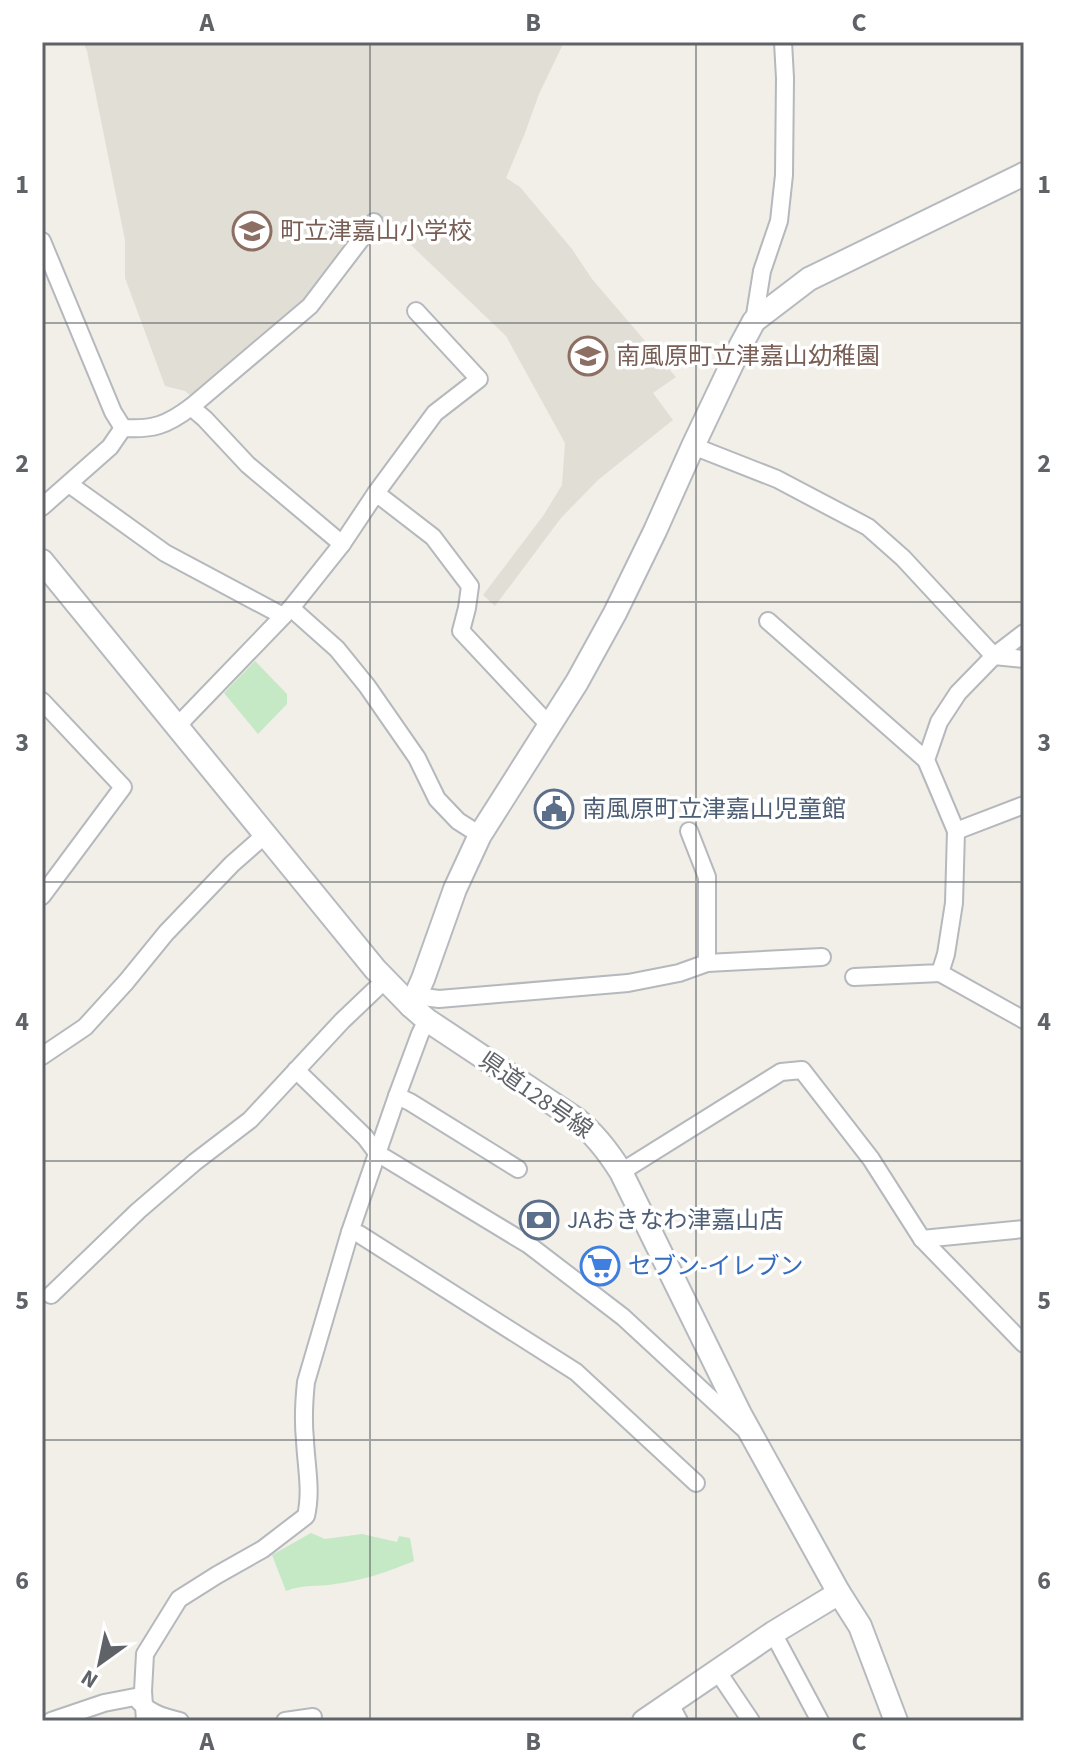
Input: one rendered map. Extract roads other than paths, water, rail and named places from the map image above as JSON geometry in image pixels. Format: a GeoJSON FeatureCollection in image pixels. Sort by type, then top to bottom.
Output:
{"type":"FeatureCollection","features":[{"type":"Feature","properties":{"kind":"main road"},"geometry":{"type":"LineString","coordinates":[[418,1007],[455,889],[480,835],[577,682],[615,613],[754,321],[809,279],[1024,174]]}},
{"type":"Feature","properties":{"kind":"main road","name":"県道128号線"},"geometry":{"type":"LineString","coordinates":[[42,561],[385,980],[597,1137],[621,1172],[753,1437],[860,1626],[896,1721]]}},
{"type":"Feature","properties":{"kind":"main road"},"geometry":{"type":"LineString","coordinates":[[644,1721],[674,1712],[718,1672],[773,1633],[839,1593]]}},
{"type":"Feature","properties":{"kind":"street"},"geometry":{"type":"LineString","coordinates":[[754,321],[762,271],[779,221],[784,175],[783,42]]}},
{"type":"Feature","properties":{"kind":"street"},"geometry":{"type":"LineString","coordinates":[[123,428],[145,430],[173,421],[191,407],[310,306],[374,222]]}},
{"type":"Feature","properties":{"kind":"street"},"geometry":{"type":"LineString","coordinates":[[42,241],[113,412],[123,428]]}},
{"type":"Feature","properties":{"kind":"street"},"geometry":{"type":"LineString","coordinates":[[179,729],[184,719],[287,612],[342,544],[435,413],[479,379],[416,311]]}},
{"type":"Feature","properties":{"kind":"street"},"geometry":{"type":"LineString","coordinates":[[191,407],[248,465],[342,544]]}},
{"type":"Feature","properties":{"kind":"street"},"geometry":{"type":"LineString","coordinates":[[42,507],[110,447],[123,428]]}},
{"type":"Feature","properties":{"kind":"street"},"geometry":{"type":"LineString","coordinates":[[693,446],[777,479],[868,527],[903,558],[994,656],[1024,659]]}},
{"type":"Feature","properties":{"kind":"street"},"geometry":{"type":"LineString","coordinates":[[69,484],[165,553],[287,612],[337,649],[417,758],[437,799],[458,821],[480,835]]}},
{"type":"Feature","properties":{"kind":"street"},"geometry":{"type":"LineString","coordinates":[[376,493],[433,537],[470,586],[461,631],[549,725]]}},
{"type":"Feature","properties":{"kind":"street"},"geometry":{"type":"LineString","coordinates":[[768,621],[926,760],[956,831],[954,903],[940,973]]}},
{"type":"Feature","properties":{"kind":"street"},"geometry":{"type":"LineString","coordinates":[[926,760],[939,722],[958,693],[994,656],[1024,633]]}},
{"type":"Feature","properties":{"kind":"street"},"geometry":{"type":"LineString","coordinates":[[42,701],[123,787],[42,896]]}},
{"type":"Feature","properties":{"kind":"street"},"geometry":{"type":"LineString","coordinates":[[956,831],[1024,805]]}},
{"type":"Feature","properties":{"kind":"street"},"geometry":{"type":"LineString","coordinates":[[689,831],[707,877],[707,963]]}},
{"type":"Feature","properties":{"kind":"street"},"geometry":{"type":"LineString","coordinates":[[42,1056],[85,1027],[166,933],[232,864],[265,835]]}},
{"type":"Feature","properties":{"kind":"street"},"geometry":{"type":"LineString","coordinates":[[144,1714],[145,1654],[179,1599],[263,1549],[306,1516],[310,1500],[304,1436],[306,1382],[350,1232],[420,1034],[418,1007],[439,999],[628,983],[679,973],[707,963],[822,957]]}},
{"type":"Feature","properties":{"kind":"street"},"geometry":{"type":"LineString","coordinates":[[854,977],[940,973],[1024,1020]]}},
{"type":"Feature","properties":{"kind":"street"},"geometry":{"type":"LineString","coordinates":[[51,1295],[138,1211],[250,1120],[342,1021],[385,980]]}},
{"type":"Feature","properties":{"kind":"street"},"geometry":{"type":"LineString","coordinates":[[296,1070],[365,1137],[377,1153],[529,1245],[623,1317],[753,1437]]}},
{"type":"Feature","properties":{"kind":"street"},"geometry":{"type":"LineString","coordinates":[[621,1172],[781,1072],[802,1070],[871,1159],[922,1239],[1024,1344]]}},
{"type":"Feature","properties":{"kind":"street"},"geometry":{"type":"LineString","coordinates":[[397,1096],[518,1169]]}},
{"type":"Feature","properties":{"kind":"street"},"geometry":{"type":"LineString","coordinates":[[922,1239],[1024,1229]]}},
{"type":"Feature","properties":{"kind":"street"},"geometry":{"type":"LineString","coordinates":[[350,1232],[359,1234],[576,1372],[696,1483]]}},
{"type":"Feature","properties":{"kind":"street"},"geometry":{"type":"LineString","coordinates":[[773,1633],[820,1721]]}},
{"type":"Feature","properties":{"kind":"street"},"geometry":{"type":"LineString","coordinates":[[718,1672],[751,1721]]}},
{"type":"Feature","properties":{"kind":"street"},"geometry":{"type":"LineString","coordinates":[[51,1721],[128,1697],[135,1697],[144,1714]]}},
{"type":"Feature","properties":{"kind":"street"},"geometry":{"type":"LineString","coordinates":[[144,1714],[180,1721]]}},
{"type":"Feature","properties":{"kind":"street"},"geometry":{"type":"LineString","coordinates":[[285,1721],[313,1717]]}},
{"type":"Feature","properties":{"kind":"place","name":"町立津嘉山小学校"},"geometry":{"type":"Point","coordinates":[252,231]}},
{"type":"Feature","properties":{"kind":"place","name":"南風原町立津嘉山幼稚園"},"geometry":{"type":"Point","coordinates":[588,356]}},
{"type":"Feature","properties":{"kind":"place","name":"南風原町立津嘉山児童館"},"geometry":{"type":"Point","coordinates":[554,809]}},
{"type":"Feature","properties":{"kind":"place","name":"JAおきなわ津嘉山店"},"geometry":{"type":"Point","coordinates":[539,1220]}},
{"type":"Feature","properties":{"kind":"place","name":"セブン-イレブン"},"geometry":{"type":"Point","coordinates":[600,1266]}}]}
